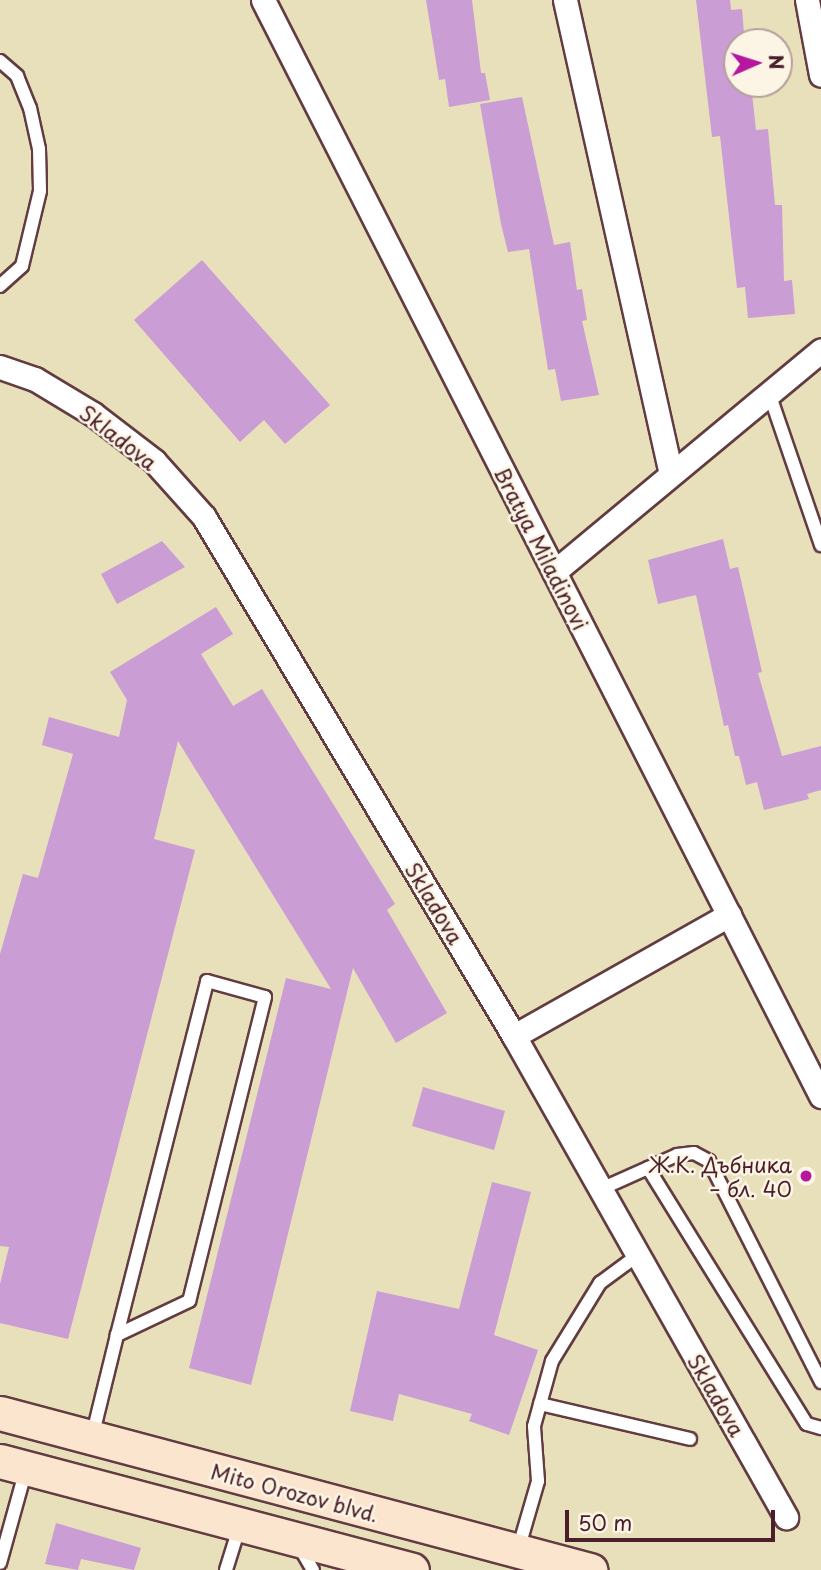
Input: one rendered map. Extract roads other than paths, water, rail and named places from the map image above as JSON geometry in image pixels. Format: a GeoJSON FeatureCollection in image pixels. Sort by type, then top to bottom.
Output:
{"type":"FeatureCollection","features":[{"type":"Feature","properties":{"kind":"main road","name":"Mito Orozov blvd."},"geometry":{"type":"LineString","coordinates":[[0,1413],[590,1570]]}},
{"type":"Feature","properties":{"kind":"main road"},"geometry":{"type":"LineString","coordinates":[[13,1465],[412,1570]]}},
{"type":"Feature","properties":{"kind":"street","name":"Bratya Miladinovi"},"geometry":{"type":"LineString","coordinates":[[262,0],[821,1096]]}},
{"type":"Feature","properties":{"kind":"street"},"geometry":{"type":"LineString","coordinates":[[565,0],[671,473]]}},
{"type":"Feature","properties":{"kind":"street"},"geometry":{"type":"LineString","coordinates":[[807,0],[821,75]]}},
{"type":"Feature","properties":{"kind":"street"},"geometry":{"type":"LineString","coordinates":[[554,572],[821,350]]}},
{"type":"Feature","properties":{"kind":"street","name":"Skladova"},"geometry":{"type":"LineString","coordinates":[[0,367],[34,379],[93,414],[154,461],[204,517],[514,1036],[786,1517]]}},
{"type":"Feature","properties":{"kind":"street"},"geometry":{"type":"LineString","coordinates":[[514,1036],[729,915]]}},
{"type":"Feature","properties":{"kind":"lane"},"geometry":{"type":"LineString","coordinates":[[0,61],[17,76],[30,108],[39,149],[40,191],[22,266],[0,286]]}},
{"type":"Feature","properties":{"kind":"lane"},"geometry":{"type":"LineString","coordinates":[[769,393],[821,545]]}},
{"type":"Feature","properties":{"kind":"lane"},"geometry":{"type":"LineString","coordinates":[[92,1437],[117,1335],[207,981],[265,997],[189,1301],[117,1335]]}},
{"type":"Feature","properties":{"kind":"lane"},"geometry":{"type":"LineString","coordinates":[[601,1189],[677,1155],[694,1153],[709,1161],[821,1382]]}},
{"type":"Feature","properties":{"kind":"lane"},"geometry":{"type":"LineString","coordinates":[[648,1168],[807,1424],[821,1428]]}},
{"type":"Feature","properties":{"kind":"lane"},"geometry":{"type":"LineString","coordinates":[[518,1551],[538,1481],[534,1426],[552,1361],[600,1283],[638,1255]]}},
{"type":"Feature","properties":{"kind":"lane"},"geometry":{"type":"LineString","coordinates":[[540,1404],[690,1439]]}},
{"type":"Feature","properties":{"kind":"lane"},"geometry":{"type":"LineString","coordinates":[[0,1563],[13,1465]]}},
{"type":"Feature","properties":{"kind":"lane"},"geometry":{"type":"LineString","coordinates":[[226,1570],[240,1525]]}},
{"type":"Feature","properties":{"kind":"lane"},"geometry":{"type":"LineString","coordinates":[[295,1539],[313,1570]]}},
{"type":"Feature","properties":{"kind":"place","name":"Ж.К. Дъбника – бл. 40"},"geometry":{"type":"Point","coordinates":[806,1176]}}]}
